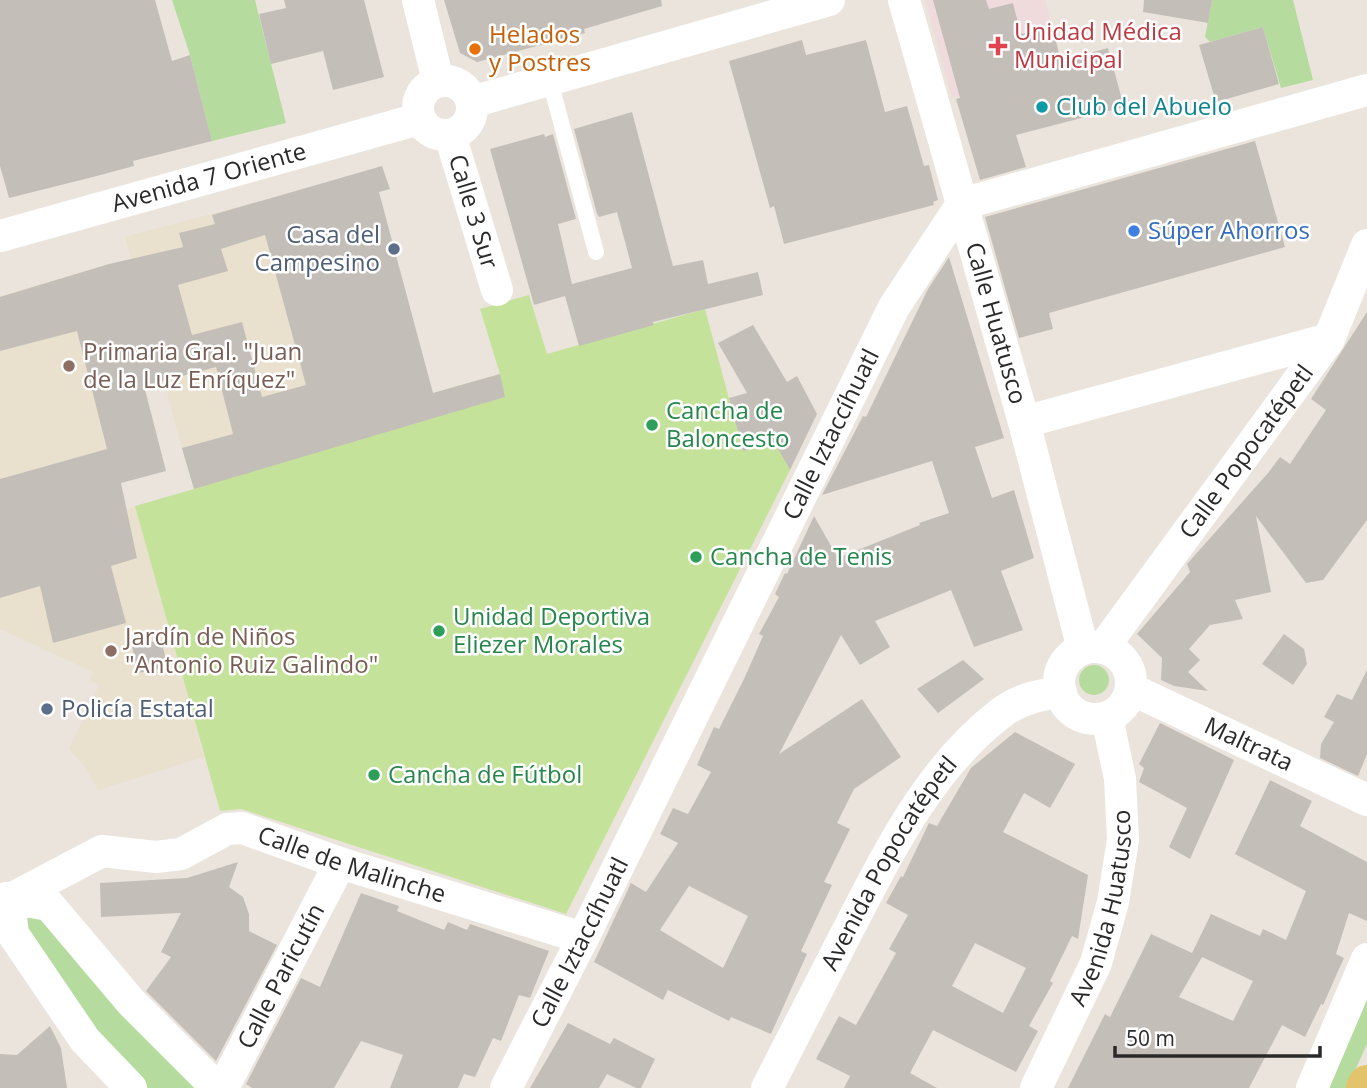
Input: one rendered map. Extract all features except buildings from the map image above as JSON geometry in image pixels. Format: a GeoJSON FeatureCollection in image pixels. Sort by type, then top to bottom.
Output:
{"type":"FeatureCollection","features":[{"type":"Feature","properties":{"kind":"street"},"geometry":{"type":"LineString","coordinates":[[418,0],[438,81]]}},
{"type":"Feature","properties":{"kind":"street"},"geometry":{"type":"LineString","coordinates":[[472,102],[829,0]]}},
{"type":"Feature","properties":{"kind":"street","name":"Calle Huatusco"},"geometry":{"type":"LineString","coordinates":[[904,0],[1024,422],[1093,648]]}},
{"type":"Feature","properties":{"kind":"street"},"geometry":{"type":"LineString","coordinates":[[446,80],[462,86],[472,102],[471,117],[459,132],[450,135],[433,133],[419,120],[419,97],[424,90],[438,81],[446,80]]}},
{"type":"Feature","properties":{"kind":"street"},"geometry":{"type":"LineString","coordinates":[[962,204],[1367,90]]}},
{"type":"Feature","properties":{"kind":"street","name":"Avenida 7 Oriente"},"geometry":{"type":"LineString","coordinates":[[0,236],[419,120]]}},
{"type":"Feature","properties":{"kind":"street","name":"Calle 3 Sur"},"geometry":{"type":"LineString","coordinates":[[450,135],[497,290]]}},
{"type":"Feature","properties":{"kind":"street","name":"Calle Iztaccíhuatl"},"geometry":{"type":"LineString","coordinates":[[506,1088],[583,938],[894,307],[962,204]]}},
{"type":"Feature","properties":{"kind":"street","name":"Calle Popocatépetl"},"geometry":{"type":"LineString","coordinates":[[1093,648],[1329,339],[1367,244]]}},
{"type":"Feature","properties":{"kind":"street"},"geometry":{"type":"LineString","coordinates":[[1024,422],[1329,339]]}},
{"type":"Feature","properties":{"kind":"street"},"geometry":{"type":"LineString","coordinates":[[1093,648],[1122,658],[1131,678],[1131,689],[1123,706],[1107,717],[1084,717],[1074,711],[1060,692],[1061,671],[1073,654],[1093,648]]}},
{"type":"Feature","properties":{"kind":"street","name":"Maltrata"},"geometry":{"type":"LineString","coordinates":[[1131,689],[1367,800]]}},
{"type":"Feature","properties":{"kind":"street","name":"Avenida Popocatépetl"},"geometry":{"type":"LineString","coordinates":[[767,1088],[877,874],[915,807],[969,742],[1003,711],[1033,696],[1060,692]]}},
{"type":"Feature","properties":{"kind":"street","name":"Avenida Huatusco"},"geometry":{"type":"LineString","coordinates":[[1035,1088],[1096,963],[1113,902],[1123,840],[1120,779],[1107,717]]}},
{"type":"Feature","properties":{"kind":"street","name":"Calle de Malinche"},"geometry":{"type":"LineString","coordinates":[[3,902],[102,851],[156,857],[181,854],[227,829],[242,828],[340,863],[583,938]]}},
{"type":"Feature","properties":{"kind":"street","name":"Calle Paricutín"},"geometry":{"type":"LineString","coordinates":[[223,1088],[340,863]]}},
{"type":"Feature","properties":{"kind":"street"},"geometry":{"type":"LineString","coordinates":[[131,1088],[85,1040],[13,934],[3,902],[49,905],[131,1002],[217,1088]]}},
{"type":"Feature","properties":{"kind":"street"},"geometry":{"type":"LineString","coordinates":[[1312,1088],[1367,959]]}},
{"type":"Feature","properties":{"kind":"lane"},"geometry":{"type":"LineString","coordinates":[[550,80],[596,252]]}},
{"type":"Feature","properties":{"kind":"shaded area","name":"Unidad Médica Municipal"},"geometry":{"type":"Polygon","coordinates":[[[925,0],[1045,0],[1063,69],[952,98],[925,0]]]}},
{"type":"Feature","properties":{"kind":"shaded area"},"geometry":{"type":"Polygon","coordinates":[[[309,188],[367,398],[182,448],[125,237],[309,188]]]}},
{"type":"Feature","properties":{"kind":"shaded area","name":"Primaria Gral. \"Juan de la Luz Enríquez\""},"geometry":{"type":"Polygon","coordinates":[[[109,264],[158,435],[0,479],[0,296],[109,264]]]}},
{"type":"Feature","properties":{"kind":"shaded area","name":"Jardín de Niños \"Antonio Ruiz Galindo\""},"geometry":{"type":"Polygon","coordinates":[[[135,506],[204,757],[98,790],[85,767],[69,749],[99,685],[90,680],[93,672],[0,629],[0,546],[135,506]]]}},
{"type":"Feature","properties":{"kind":"green space"},"geometry":{"type":"Polygon","coordinates":[[[172,0],[255,0],[286,123],[212,141],[190,55],[172,0]]]}},
{"type":"Feature","properties":{"kind":"green space"},"geometry":{"type":"Polygon","coordinates":[[[1212,0],[1293,0],[1313,80],[1281,88],[1263,27],[1210,42],[1205,37],[1212,0]]]}},
{"type":"Feature","properties":{"kind":"green space","name":"Unidad Deportiva Eliezer Morales"},"geometry":{"type":"Polygon","coordinates":[[[529,295],[547,354],[705,309],[743,451],[775,444],[790,470],[566,914],[241,809],[220,811],[135,506],[194,489],[182,448],[370,411],[500,374],[480,309],[529,295]]]}},
{"type":"Feature","properties":{"kind":"green space"},"geometry":{"type":"Polygon","coordinates":[[[1094,665],[1105,669],[1109,680],[1105,691],[1094,695],[1083,691],[1079,680],[1083,669],[1094,665]]]}},
{"type":"Feature","properties":{"kind":"green space"},"geometry":{"type":"Polygon","coordinates":[[[31,914],[48,919],[198,1088],[148,1088],[91,1027],[22,923],[31,914]]]}},
{"type":"Feature","properties":{"kind":"green space"},"geometry":{"type":"Polygon","coordinates":[[[1367,998],[1367,1044],[1347,1088],[1328,1088],[1367,998]]]}},
{"type":"Feature","properties":{"kind":"place","name":"Unidad Médica Municipal"},"geometry":{"type":"Point","coordinates":[998,46]}},
{"type":"Feature","properties":{"kind":"place","name":"Helados y Postres"},"geometry":{"type":"Point","coordinates":[475,49]}},
{"type":"Feature","properties":{"kind":"place","name":"Club del Abuelo"},"geometry":{"type":"Point","coordinates":[1042,107]}},
{"type":"Feature","properties":{"kind":"place","name":"Súper Ahorros"},"geometry":{"type":"Point","coordinates":[1134,231]}},
{"type":"Feature","properties":{"kind":"place","name":"Casa del Campesino"},"geometry":{"type":"Point","coordinates":[394,249]}},
{"type":"Feature","properties":{"kind":"place","name":"Primaria Gral. \"Juan de la Luz Enríquez\""},"geometry":{"type":"Point","coordinates":[69,366]}},
{"type":"Feature","properties":{"kind":"place","name":"Cancha de Baloncesto"},"geometry":{"type":"Point","coordinates":[652,425]}},
{"type":"Feature","properties":{"kind":"place","name":"Cancha de Tenis"},"geometry":{"type":"Point","coordinates":[696,557]}},
{"type":"Feature","properties":{"kind":"place","name":"Unidad Deportiva Eliezer Morales"},"geometry":{"type":"Point","coordinates":[439,631]}},
{"type":"Feature","properties":{"kind":"place","name":"Jardín de Niños \"Antonio Ruiz Galindo\""},"geometry":{"type":"Point","coordinates":[111,651]}},
{"type":"Feature","properties":{"kind":"place","name":"Policía Estatal"},"geometry":{"type":"Point","coordinates":[47,709]}},
{"type":"Feature","properties":{"kind":"place","name":"Cancha de Fútbol"},"geometry":{"type":"Point","coordinates":[374,775]}}]}
